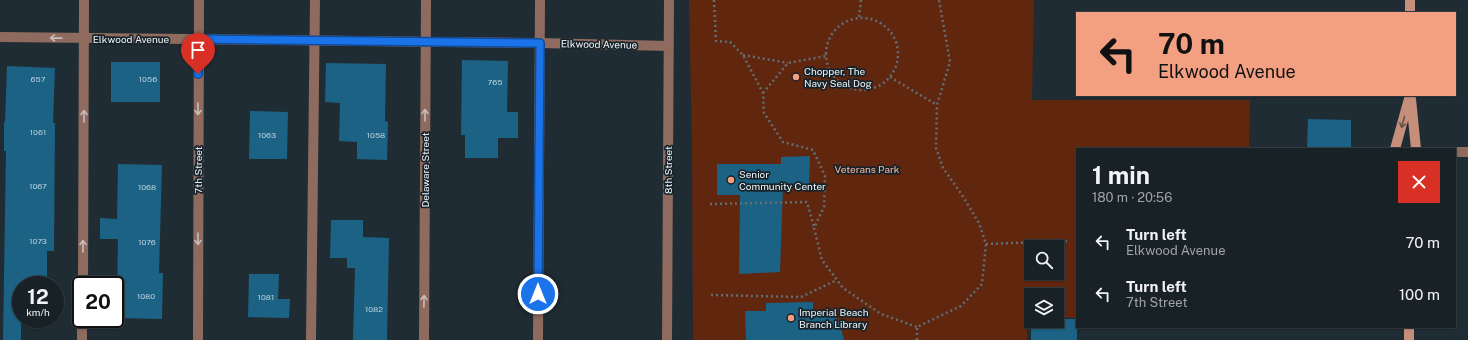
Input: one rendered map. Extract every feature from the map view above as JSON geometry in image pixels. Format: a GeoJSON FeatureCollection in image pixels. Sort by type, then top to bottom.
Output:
{"type":"FeatureCollection","features":[{"type":"Feature","properties":{"kind":"main road"},"geometry":{"type":"LineString","coordinates":[[1410,0],[1410,12]]}},
{"type":"Feature","properties":{"kind":"main road"},"geometry":{"type":"LineString","coordinates":[[1396,148],[1410,96]]}},
{"type":"Feature","properties":{"kind":"main road"},"geometry":{"type":"LineString","coordinates":[[1410,96],[1416,148]]}},
{"type":"Feature","properties":{"kind":"main road"},"geometry":{"type":"LineString","coordinates":[[1410,328],[1410,340]]}},
{"type":"Feature","properties":{"kind":"street"},"geometry":{"type":"LineString","coordinates":[[82,276],[84,0]]}},
{"type":"Feature","properties":{"kind":"street","name":"7th Street"},"geometry":{"type":"LineString","coordinates":[[198,340],[199,0]]}},
{"type":"Feature","properties":{"kind":"street"},"geometry":{"type":"LineString","coordinates":[[311,340],[315,0]]}},
{"type":"Feature","properties":{"kind":"street","name":"Delaware Street"},"geometry":{"type":"LineString","coordinates":[[424,340],[426,0]]}},
{"type":"Feature","properties":{"kind":"street"},"geometry":{"type":"LineString","coordinates":[[538,340],[540,0]]}},
{"type":"Feature","properties":{"kind":"street","name":"8th Street"},"geometry":{"type":"LineString","coordinates":[[667,340],[670,0]]}},
{"type":"Feature","properties":{"kind":"street","name":"Elkwood Avenue"},"geometry":{"type":"LineString","coordinates":[[0,37],[540,43],[669,46]]}},
{"type":"Feature","properties":{"kind":"street"},"geometry":{"type":"LineString","coordinates":[[1456,152],[1468,152]]}},
{"type":"Feature","properties":{"kind":"street"},"geometry":{"type":"LineString","coordinates":[[82,328],[82,340]]}},
{"type":"Feature","properties":{"kind":"path"},"geometry":{"type":"LineString","coordinates":[[714,0],[716,41],[730,42],[743,55],[763,93],[764,112],[783,142],[814,150],[825,176],[824,207],[814,228]]}},
{"type":"Feature","properties":{"kind":"path"},"geometry":{"type":"LineString","coordinates":[[860,18],[861,0]]}},
{"type":"Feature","properties":{"kind":"path"},"geometry":{"type":"LineString","coordinates":[[710,204],[808,202],[822,260],[843,288],[881,314],[917,327],[961,306],[982,284],[986,244],[979,223],[943,168],[936,148],[937,105],[950,62],[939,0]]}},
{"type":"Feature","properties":{"kind":"path"},"geometry":{"type":"LineString","coordinates":[[860,18],[867,18],[882,23],[888,28],[897,41],[899,48],[897,64],[890,77],[880,86],[860,90],[847,87],[836,80],[826,62],[826,56],[827,44],[835,30],[849,20],[860,18]]}},
{"type":"Feature","properties":{"kind":"path"},"geometry":{"type":"LineString","coordinates":[[743,55],[788,63],[826,56]]}},
{"type":"Feature","properties":{"kind":"path"},"geometry":{"type":"LineString","coordinates":[[763,93],[788,63]]}},
{"type":"Feature","properties":{"kind":"path"},"geometry":{"type":"LineString","coordinates":[[890,77],[937,105]]}},
{"type":"Feature","properties":{"kind":"path"},"geometry":{"type":"LineString","coordinates":[[986,244],[1067,241]]}},
{"type":"Feature","properties":{"kind":"path"},"geometry":{"type":"LineString","coordinates":[[712,295],[801,297],[837,280]]}},
{"type":"Feature","properties":{"kind":"path"},"geometry":{"type":"LineString","coordinates":[[917,327],[917,340]]}},
{"type":"Feature","properties":{"kind":"green space","name":"Veterans Park"},"geometry":{"type":"Polygon","coordinates":[[[689,0],[1034,0],[1032,100],[1250,100],[1249,148],[1076,148],[1076,318],[1064,317],[1064,288],[1024,288],[1024,328],[1027,328],[1027,340],[693,340],[692,149],[689,0]]]}},
{"type":"Feature","properties":{"kind":"building"},"geometry":{"type":"Polygon","coordinates":[[[462,60],[508,61],[507,112],[518,112],[518,138],[498,138],[498,158],[465,158],[465,135],[461,135],[462,60]]]}},
{"type":"Feature","properties":{"kind":"building"},"geometry":{"type":"Polygon","coordinates":[[[111,62],[160,62],[160,102],[111,102],[111,62]]]}},
{"type":"Feature","properties":{"kind":"building"},"geometry":{"type":"Polygon","coordinates":[[[326,63],[386,64],[385,121],[388,122],[387,160],[357,159],[357,142],[339,141],[340,103],[325,102],[326,63]]]}},
{"type":"Feature","properties":{"kind":"building"},"geometry":{"type":"Polygon","coordinates":[[[7,66],[55,68],[53,123],[55,123],[54,251],[47,251],[47,276],[12,276],[12,328],[21,328],[21,340],[3,340],[6,151],[4,151],[7,66]]]}},
{"type":"Feature","properties":{"kind":"building"},"geometry":{"type":"Polygon","coordinates":[[[250,111],[288,112],[287,159],[249,159],[250,111]]]}},
{"type":"Feature","properties":{"kind":"building"},"geometry":{"type":"Polygon","coordinates":[[[1308,119],[1351,120],[1351,148],[1307,148],[1308,119]]]}},
{"type":"Feature","properties":{"kind":"building"},"geometry":{"type":"Polygon","coordinates":[[[810,156],[809,186],[783,186],[780,272],[739,274],[740,195],[717,195],[717,164],[781,164],[781,157],[810,156]]]}},
{"type":"Feature","properties":{"kind":"building"},"geometry":{"type":"Polygon","coordinates":[[[118,164],[162,165],[159,273],[163,273],[162,319],[124,318],[124,276],[117,276],[118,239],[100,239],[100,218],[117,219],[118,164]]]}},
{"type":"Feature","properties":{"kind":"building"},"geometry":{"type":"Polygon","coordinates":[[[331,220],[363,220],[363,237],[389,238],[387,340],[353,340],[355,268],[347,268],[347,258],[330,258],[331,220]]]}},
{"type":"Feature","properties":{"kind":"building"},"geometry":{"type":"Polygon","coordinates":[[[249,274],[279,274],[278,299],[290,299],[289,318],[248,317],[249,274]]]}},
{"type":"Feature","properties":{"kind":"building","name":"Imperial Beach Branch Library"},"geometry":{"type":"Polygon","coordinates":[[[813,302],[813,311],[831,310],[840,324],[844,340],[746,340],[745,311],[766,311],[766,303],[813,302]]]}},
{"type":"Feature","properties":{"kind":"building"},"geometry":{"type":"Polygon","coordinates":[[[1064,319],[1076,319],[1077,340],[1031,340],[1031,328],[1064,328],[1064,319]]]}},
{"type":"Feature","properties":{"kind":"place","name":"Chopper, The Navy Seal Dog"},"geometry":{"type":"Point","coordinates":[796,77]}},
{"type":"Feature","properties":{"kind":"place","name":"Senior Community Center"},"geometry":{"type":"Point","coordinates":[731,180]}},
{"type":"Feature","properties":{"kind":"place","name":"Imperial Beach Branch Library"},"geometry":{"type":"Point","coordinates":[791,318]}},
{"type":"Feature","properties":{"kind":"route"},"geometry":{"type":"LineString","coordinates":[[198,74],[198,39],[540,43],[538,294]]}}]}
